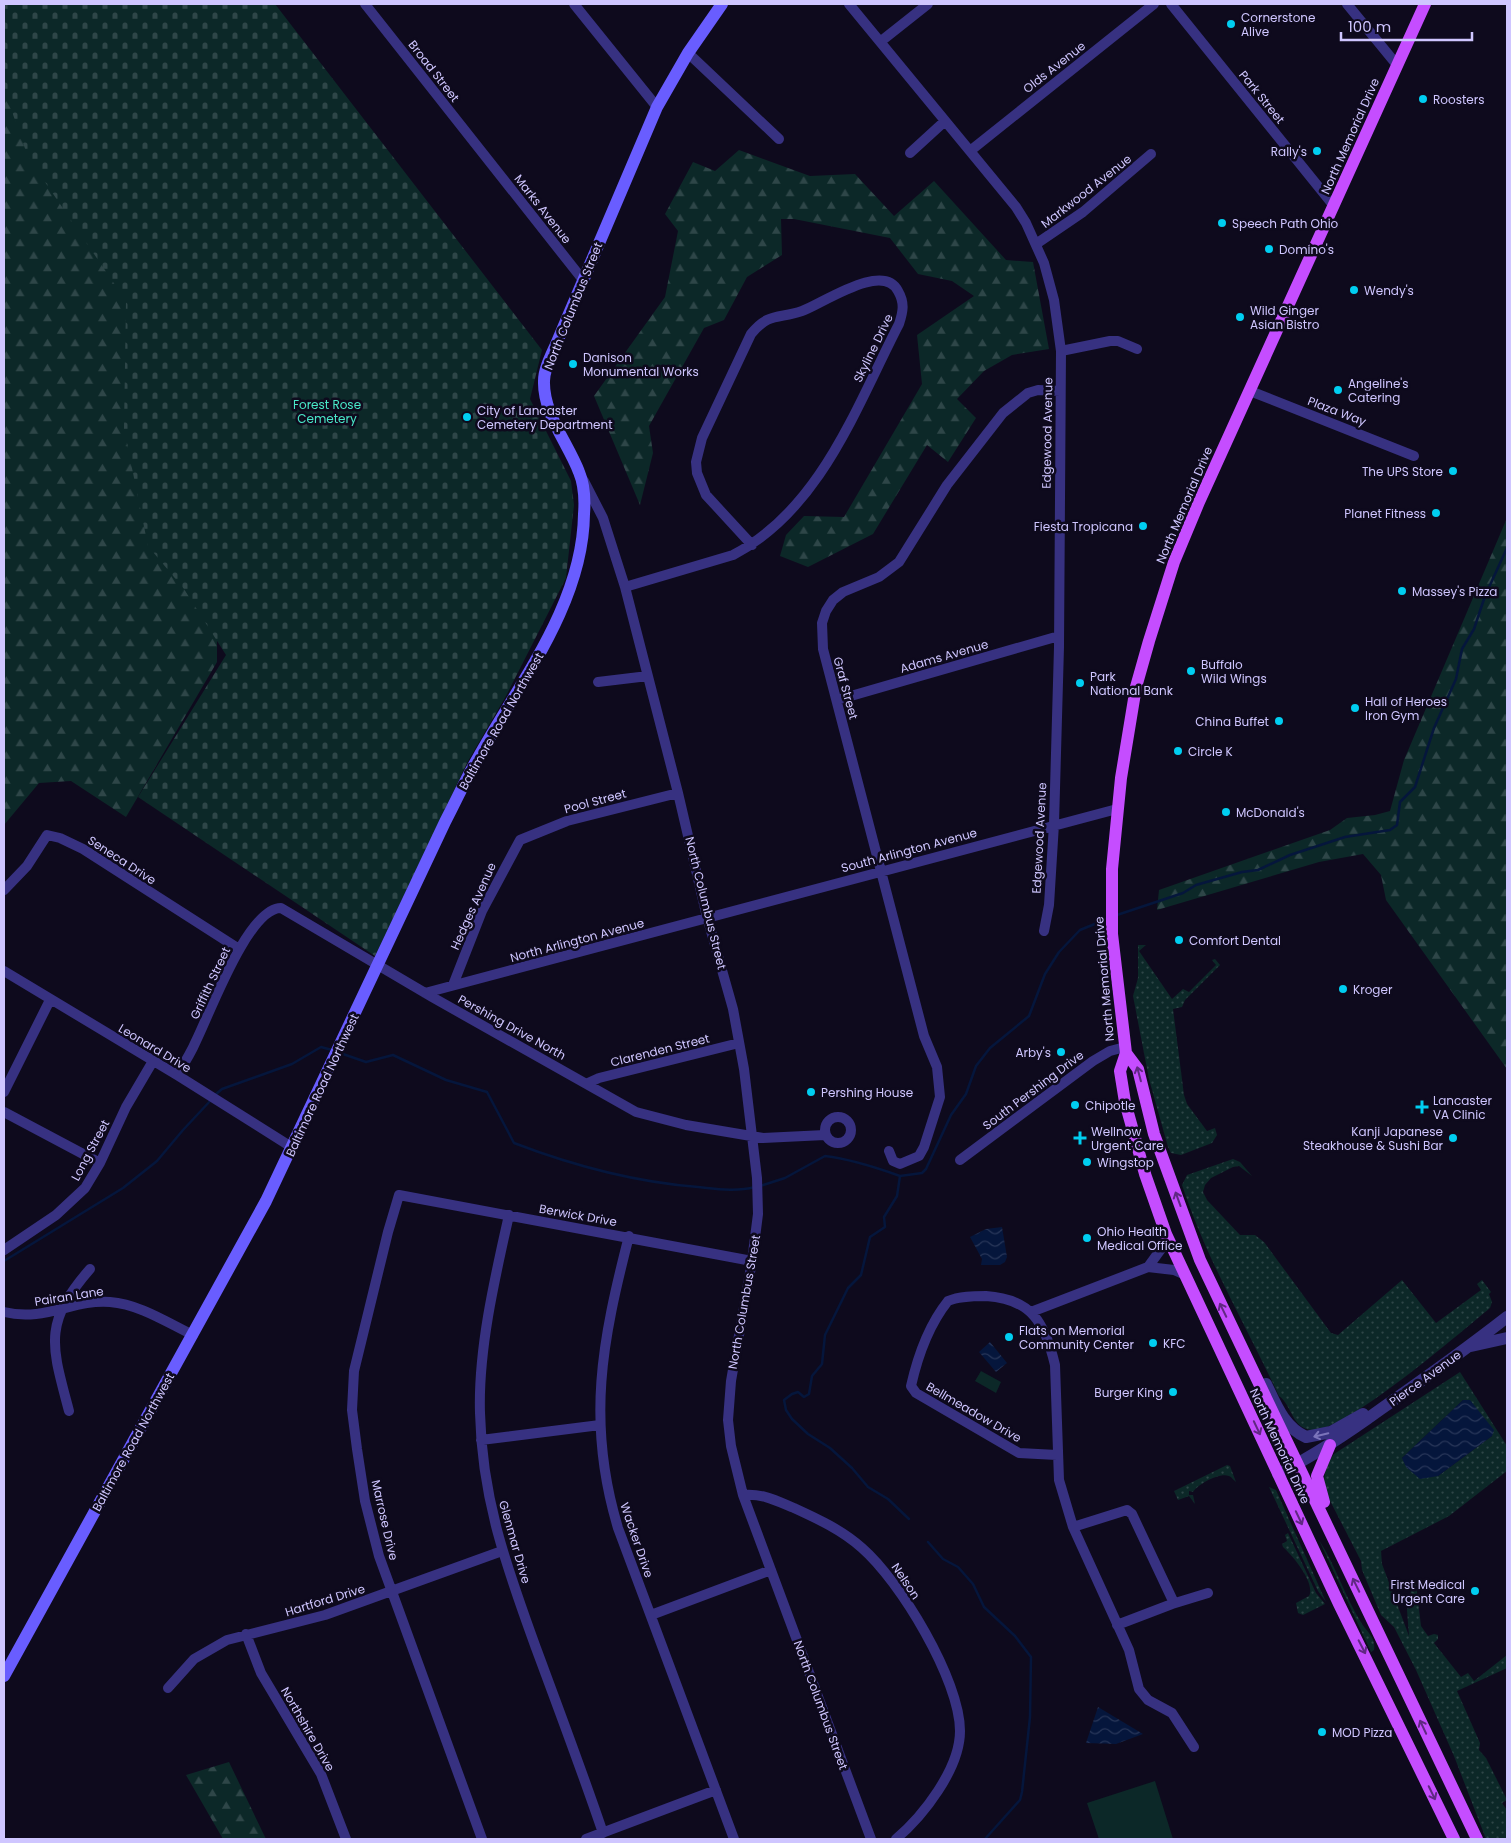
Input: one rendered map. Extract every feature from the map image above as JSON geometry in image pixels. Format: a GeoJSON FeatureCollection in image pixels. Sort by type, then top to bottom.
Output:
{"type":"FeatureCollection","features":[{"type":"Feature","properties":{"kind":"main road","name":"North Columbus Street"},"geometry":{"type":"LineString","coordinates":[[580,473],[547,405],[544,380],[583,280],[657,107],[688,53],[722,4]]}},
{"type":"Feature","properties":{"kind":"main road","name":"North Memorial Drive"},"geometry":{"type":"LineString","coordinates":[[1425,4],[1197,507],[1161,598],[1136,687],[1117,809],[1112,891],[1112,934],[1125,1050],[1120,1071],[1125,1102],[1145,1174],[1166,1234],[1183,1274],[1278,1474],[1454,1839]]}},
{"type":"Feature","properties":{"kind":"main road","name":"Baltimore Road Northwest"},"geometry":{"type":"LineString","coordinates":[[4,1676],[193,1335],[293,1148],[445,822],[474,764],[535,663],[568,592],[582,541],[584,502],[580,473]]}},
{"type":"Feature","properties":{"kind":"main road","name":"North Memorial Drive"},"geometry":{"type":"LineString","coordinates":[[1125,1050],[1138,1069],[1154,1134],[1200,1260],[1477,1839]]}},
{"type":"Feature","properties":{"kind":"main road","name":"North Memorial Drive"},"geometry":{"type":"LineString","coordinates":[[1330,1445],[1319,1468],[1318,1481],[1323,1500],[1345,1548],[1344,1560]]}},
{"type":"Feature","properties":{"kind":"street","name":"Broad Street"},"geometry":{"type":"LineString","coordinates":[[365,4],[484,154]]}},
{"type":"Feature","properties":{"kind":"street"},"geometry":{"type":"LineString","coordinates":[[574,4],[657,107]]}},
{"type":"Feature","properties":{"kind":"street","name":"Edgewood Avenue"},"geometry":{"type":"LineString","coordinates":[[849,4],[1016,207],[1044,263],[1054,300],[1061,351],[1059,636],[1054,824],[1049,905],[1044,931]]}},
{"type":"Feature","properties":{"kind":"street"},"geometry":{"type":"LineString","coordinates":[[880,42],[928,4]]}},
{"type":"Feature","properties":{"kind":"street","name":"Olds Avenue"},"geometry":{"type":"LineString","coordinates":[[970,151],[1154,4]]}},
{"type":"Feature","properties":{"kind":"street","name":"Park Street"},"geometry":{"type":"LineString","coordinates":[[1171,4],[1334,206]]}},
{"type":"Feature","properties":{"kind":"street"},"geometry":{"type":"LineString","coordinates":[[1347,4],[1397,65]]}},
{"type":"Feature","properties":{"kind":"street"},"geometry":{"type":"LineString","coordinates":[[688,53],[779,139]]}},
{"type":"Feature","properties":{"kind":"street"},"geometry":{"type":"LineString","coordinates":[[910,153],[945,121]]}},
{"type":"Feature","properties":{"kind":"street","name":"Marks Avenue"},"geometry":{"type":"LineString","coordinates":[[484,154],[583,280]]}},
{"type":"Feature","properties":{"kind":"street","name":"Markwood Avenue"},"geometry":{"type":"LineString","coordinates":[[1036,244],[1083,212],[1151,154]]}},
{"type":"Feature","properties":{"kind":"street","name":"Skyline Drive"},"geometry":{"type":"LineString","coordinates":[[625,587],[721,560],[752,545],[775,526],[793,507],[838,446],[900,324],[903,313],[902,301],[894,285],[880,280],[861,283],[802,311],[765,320],[751,334],[702,438],[696,462],[697,473],[706,495],[752,545]]}},
{"type":"Feature","properties":{"kind":"street"},"geometry":{"type":"LineString","coordinates":[[1061,351],[1110,341],[1118,341],[1137,349]]}},
{"type":"Feature","properties":{"kind":"street","name":"Graf Street"},"geometry":{"type":"LineString","coordinates":[[889,1152],[895,1163],[906,1162],[919,1156],[924,1147],[940,1097],[938,1067],[924,1036],[836,700],[821,636],[826,611],[833,600],[843,592],[879,577],[900,562],[947,485],[1003,413],[1028,393],[1038,390],[1060,391]]}},
{"type":"Feature","properties":{"kind":"street","name":"Plaza Way"},"geometry":{"type":"LineString","coordinates":[[1250,391],[1414,456]]}},
{"type":"Feature","properties":{"kind":"street","name":"North Columbus Street"},"geometry":{"type":"LineString","coordinates":[[580,473],[603,518],[625,587],[678,793],[707,917],[733,1008],[739,1043],[758,1188],[758,1214],[752,1261],[731,1381],[729,1407],[731,1446],[743,1495],[871,1839]]}},
{"type":"Feature","properties":{"kind":"street","name":"Adams Avenue"},"geometry":{"type":"LineString","coordinates":[[836,700],[1059,636]]}},
{"type":"Feature","properties":{"kind":"street"},"geometry":{"type":"LineString","coordinates":[[598,682],[648,676]]}},
{"type":"Feature","properties":{"kind":"street","name":"Pool Street"},"geometry":{"type":"LineString","coordinates":[[520,840],[567,821],[678,793]]}},
{"type":"Feature","properties":{"kind":"street","name":"South Arlington Avenue"},"geometry":{"type":"LineString","coordinates":[[707,917],[1054,824],[1117,809]]}},
{"type":"Feature","properties":{"kind":"street","name":"Seneca Drive"},"geometry":{"type":"LineString","coordinates":[[4,890],[27,866],[48,835],[83,849],[239,949]]}},
{"type":"Feature","properties":{"kind":"street","name":"Hedges Avenue"},"geometry":{"type":"LineString","coordinates":[[453,985],[482,912],[520,840]]}},
{"type":"Feature","properties":{"kind":"street","name":"Pershing Drive North"},"geometry":{"type":"LineString","coordinates":[[273,908],[281,908],[291,912],[378,965],[636,1112],[686,1126],[763,1138],[825,1135]]}},
{"type":"Feature","properties":{"kind":"street","name":"Griffith Street"},"geometry":{"type":"LineString","coordinates":[[177,1075],[195,1043],[239,949],[255,924],[273,908]]}},
{"type":"Feature","properties":{"kind":"street","name":"North Arlington Avenue"},"geometry":{"type":"LineString","coordinates":[[425,992],[707,917]]}},
{"type":"Feature","properties":{"kind":"street","name":"Leonard Drive"},"geometry":{"type":"LineString","coordinates":[[4,971],[177,1075],[293,1148]]}},
{"type":"Feature","properties":{"kind":"street"},"geometry":{"type":"LineString","coordinates":[[4,1092],[50,1000]]}},
{"type":"Feature","properties":{"kind":"street","name":"Clarenden Street"},"geometry":{"type":"LineString","coordinates":[[588,1083],[599,1078],[739,1043]]}},
{"type":"Feature","properties":{"kind":"street","name":"South Pershing Drive"},"geometry":{"type":"LineString","coordinates":[[960,1160],[1093,1061],[1110,1051],[1125,1050]]}},
{"type":"Feature","properties":{"kind":"street","name":"Long Street"},"geometry":{"type":"LineString","coordinates":[[4,1250],[44,1224],[78,1196],[100,1163],[126,1107],[153,1061]]}},
{"type":"Feature","properties":{"kind":"street"},"geometry":{"type":"LineString","coordinates":[[4,1112],[100,1163]]}},
{"type":"Feature","properties":{"kind":"street","name":"Berwick Drive"},"geometry":{"type":"LineString","coordinates":[[399,1195],[629,1236],[752,1261]]}},
{"type":"Feature","properties":{"kind":"street","name":"Marrose Drive"},"geometry":{"type":"LineString","coordinates":[[399,1195],[359,1346],[352,1397],[355,1432],[365,1501],[379,1556],[482,1839]]}},
{"type":"Feature","properties":{"kind":"street","name":"Glenmar Drive"},"geometry":{"type":"LineString","coordinates":[[509,1215],[483,1362],[480,1412],[481,1440],[489,1496],[502,1551],[603,1833]]}},
{"type":"Feature","properties":{"kind":"street"},"geometry":{"type":"LineString","coordinates":[[1148,1267],[1164,1245],[1166,1234]]}},
{"type":"Feature","properties":{"kind":"street","name":"Wacker Drive"},"geometry":{"type":"LineString","coordinates":[[629,1236],[617,1284],[601,1374],[600,1425],[606,1482],[611,1503],[651,1615],[734,1839]]}},
{"type":"Feature","properties":{"kind":"street"},"geometry":{"type":"LineString","coordinates":[[1031,1312],[1148,1267],[1174,1270],[1183,1274]]}},
{"type":"Feature","properties":{"kind":"street"},"geometry":{"type":"LineString","coordinates":[[69,1411],[55,1351],[55,1327],[60,1310],[68,1295],[90,1269]]}},
{"type":"Feature","properties":{"kind":"street","name":"Bellmeadow Drive"},"geometry":{"type":"LineString","coordinates":[[1058,1456],[1019,1453],[916,1393],[912,1386],[926,1336],[933,1322],[948,1301],[982,1296],[1013,1300],[1031,1312],[1044,1334],[1055,1365],[1058,1456],[1058,1480],[1073,1527],[1132,1658],[1139,1689],[1148,1700],[1172,1713],[1194,1747]]}},
{"type":"Feature","properties":{"kind":"street","name":"Pairan Lane"},"geometry":{"type":"LineString","coordinates":[[4,1312],[28,1316],[110,1302],[142,1311],[193,1335]]}},
{"type":"Feature","properties":{"kind":"street","name":"Pierce Avenue"},"geometry":{"type":"LineString","coordinates":[[1278,1474],[1330,1445],[1507,1317]]}},
{"type":"Feature","properties":{"kind":"street","name":"Pierce Avenue"},"geometry":{"type":"LineString","coordinates":[[1236,1335],[1249,1353],[1283,1417],[1299,1434],[1306,1437],[1324,1434],[1370,1410],[1382,1409]]}},
{"type":"Feature","properties":{"kind":"street","name":"Pierce Avenue"},"geometry":{"type":"LineString","coordinates":[[1469,1346],[1507,1338]]}},
{"type":"Feature","properties":{"kind":"street"},"geometry":{"type":"LineString","coordinates":[[481,1440],[600,1425]]}},
{"type":"Feature","properties":{"kind":"street","name":"Nelson"},"geometry":{"type":"LineString","coordinates":[[743,1495],[754,1494],[767,1497],[829,1524],[861,1547],[889,1575],[933,1651],[953,1694],[960,1732],[955,1758],[930,1802],[914,1822],[896,1839]]}},
{"type":"Feature","properties":{"kind":"street"},"geometry":{"type":"LineString","coordinates":[[1073,1527],[1127,1510],[1132,1514],[1174,1603]]}},
{"type":"Feature","properties":{"kind":"street","name":"Hartford Drive"},"geometry":{"type":"LineString","coordinates":[[168,1688],[184,1668],[204,1652],[227,1640],[309,1620],[502,1551]]}},
{"type":"Feature","properties":{"kind":"street"},"geometry":{"type":"LineString","coordinates":[[651,1615],[771,1570]]}},
{"type":"Feature","properties":{"kind":"street"},"geometry":{"type":"LineString","coordinates":[[1117,1625],[1208,1592]]}},
{"type":"Feature","properties":{"kind":"street","name":"Northshire Drive"},"geometry":{"type":"LineString","coordinates":[[246,1634],[261,1673],[321,1774],[346,1839]]}},
{"type":"Feature","properties":{"kind":"street"},"geometry":{"type":"LineString","coordinates":[[586,1839],[716,1790]]}},
{"type":"Feature","properties":{"kind":"green space","name":"Forest Rose Cemetery"},"geometry":{"type":"Polygon","coordinates":[[[4,4],[275,4],[542,350],[530,399],[571,481],[574,505],[566,578],[506,696],[468,761],[375,956],[138,797],[226,655],[184,589],[148,546],[124,429],[126,301],[28,157],[4,89],[4,4]]]}},
{"type":"Feature","properties":{"kind":"green space"},"geometry":{"type":"Polygon","coordinates":[[[4,44],[121,281],[217,631],[217,662],[126,817],[71,781],[39,783],[4,825],[4,44]]]}},
{"type":"Feature","properties":{"kind":"green space"},"geometry":{"type":"Polygon","coordinates":[[[739,150],[810,176],[855,174],[894,216],[934,181],[1006,260],[1033,262],[1049,349],[1012,355],[984,371],[957,399],[976,418],[948,462],[927,445],[873,534],[808,567],[780,556],[786,535],[804,516],[844,517],[922,384],[917,335],[974,296],[952,281],[918,274],[890,238],[794,219],[781,219],[782,255],[747,277],[724,320],[704,328],[649,426],[653,453],[640,505],[594,396],[665,297],[678,231],[665,214],[693,162],[715,171],[739,150]]]}},
{"type":"Feature","properties":{"kind":"green space"},"geometry":{"type":"Polygon","coordinates":[[[1507,518],[1507,1069],[1386,900],[1381,875],[1363,854],[1319,862],[1157,910],[1159,890],[1330,830],[1347,818],[1375,815],[1390,811],[1404,760],[1507,518]]]}},
{"type":"Feature","properties":{"kind":"green space"},"geometry":{"type":"Polygon","coordinates":[[[1138,945],[1146,945],[1139,951],[1172,999],[1183,989],[1189,992],[1216,965],[1212,960],[1215,959],[1220,965],[1185,1000],[1182,1007],[1173,1009],[1184,1095],[1187,1104],[1207,1131],[1215,1128],[1217,1135],[1212,1143],[1181,1155],[1171,1153],[1168,1147],[1149,1079],[1133,996],[1138,978],[1138,945]]]}},
{"type":"Feature","properties":{"kind":"green space"},"geometry":{"type":"Polygon","coordinates":[[[1233,1159],[1240,1162],[1252,1176],[1239,1166],[1211,1178],[1205,1185],[1203,1192],[1207,1200],[1240,1235],[1255,1235],[1264,1242],[1331,1333],[1338,1335],[1402,1280],[1436,1323],[1481,1290],[1477,1284],[1482,1280],[1491,1292],[1489,1294],[1492,1302],[1490,1308],[1375,1399],[1328,1427],[1312,1430],[1305,1429],[1296,1421],[1287,1405],[1279,1396],[1203,1240],[1182,1185],[1187,1175],[1233,1159]]]}},
{"type":"Feature","properties":{"kind":"green space"},"geometry":{"type":"Polygon","coordinates":[[[981,1371],[1001,1382],[996,1393],[975,1381],[981,1371]]]}},
{"type":"Feature","properties":{"kind":"green space"},"geometry":{"type":"Polygon","coordinates":[[[1460,1372],[1507,1446],[1507,1471],[1449,1516],[1381,1551],[1382,1564],[1409,1636],[1407,1610],[1413,1582],[1416,1584],[1421,1626],[1428,1636],[1438,1635],[1438,1639],[1434,1643],[1461,1677],[1468,1673],[1474,1681],[1507,1655],[1507,1668],[1457,1691],[1480,1743],[1479,1750],[1486,1758],[1507,1800],[1502,1803],[1507,1810],[1507,1839],[1486,1839],[1454,1756],[1416,1670],[1394,1627],[1381,1615],[1362,1570],[1361,1561],[1325,1491],[1325,1471],[1334,1454],[1460,1372]],[[1463,1400],[1402,1458],[1438,1476],[1492,1436],[1463,1400]]]}},
{"type":"Feature","properties":{"kind":"green space"},"geometry":{"type":"Polygon","coordinates":[[[1227,1465],[1230,1466],[1236,1482],[1231,1477],[1225,1475],[1215,1477],[1199,1486],[1193,1492],[1189,1491],[1189,1495],[1193,1495],[1195,1504],[1189,1496],[1178,1500],[1174,1491],[1227,1465]]]}},
{"type":"Feature","properties":{"kind":"green space"},"geometry":{"type":"Polygon","coordinates":[[[1269,1487],[1276,1490],[1326,1602],[1318,1591],[1269,1487]]]}},
{"type":"Feature","properties":{"kind":"green space"},"geometry":{"type":"Polygon","coordinates":[[[1288,1533],[1316,1593],[1325,1604],[1303,1615],[1298,1613],[1296,1603],[1309,1596],[1309,1584],[1302,1570],[1283,1547],[1282,1544],[1287,1541],[1285,1535],[1288,1533]]]}},
{"type":"Feature","properties":{"kind":"green space"},"geometry":{"type":"Polygon","coordinates":[[[1319,1540],[1356,1614],[1373,1639],[1374,1650],[1371,1652],[1319,1540]]]}},
{"type":"Feature","properties":{"kind":"green space"},"geometry":{"type":"Polygon","coordinates":[[[229,1762],[266,1839],[223,1839],[186,1775],[229,1762]]]}},
{"type":"Feature","properties":{"kind":"green space"},"geometry":{"type":"Polygon","coordinates":[[[1155,1781],[1173,1839],[1099,1839],[1087,1803],[1155,1781]]]}},
{"type":"Feature","properties":{"kind":"water"},"geometry":{"type":"Polygon","coordinates":[[[1002,1227],[1007,1257],[1005,1262],[1000,1265],[981,1265],[982,1259],[970,1237],[986,1229],[1002,1227]]]}},
{"type":"Feature","properties":{"kind":"water"},"geometry":{"type":"Polygon","coordinates":[[[990,1342],[1007,1363],[996,1372],[979,1352],[990,1342]]]}},
{"type":"Feature","properties":{"kind":"water"},"geometry":{"type":"Polygon","coordinates":[[[1463,1400],[1470,1400],[1494,1430],[1492,1436],[1438,1476],[1420,1479],[1406,1467],[1402,1458],[1463,1400]]]}},
{"type":"Feature","properties":{"kind":"water"},"geometry":{"type":"Polygon","coordinates":[[[1098,1707],[1143,1734],[1116,1744],[1086,1743],[1098,1707]]]}},
{"type":"Feature","properties":{"kind":"waterway"},"geometry":{"type":"LineString","coordinates":[[1117,915],[1183,893],[1196,885],[1242,872],[1258,870],[1290,855],[1345,837],[1390,830],[1397,825],[1400,802],[1415,787],[1434,728],[1456,679],[1462,649],[1474,629],[1485,596],[1507,548]]}},
{"type":"Feature","properties":{"kind":"waterway"},"geometry":{"type":"LineString","coordinates":[[909,1519],[888,1499],[868,1487],[852,1468],[830,1448],[808,1434],[792,1419],[786,1410],[784,1400],[798,1392],[804,1397],[809,1394],[812,1376],[822,1364],[825,1335],[848,1288],[861,1275],[870,1237],[885,1227],[884,1217],[897,1196],[900,1176],[922,1173],[926,1169],[951,1115],[966,1094],[976,1066],[990,1048],[1029,1016],[1045,974],[1059,952],[1080,930],[1107,919]]}},
{"type":"Feature","properties":{"kind":"waterway"},"geometry":{"type":"LineString","coordinates":[[215,1095],[222,1089],[292,1064],[321,1047],[332,1050]]}},
{"type":"Feature","properties":{"kind":"waterway"},"geometry":{"type":"LineString","coordinates":[[340,1053],[366,1062],[393,1055],[446,1080],[487,1092],[514,1143],[559,1159],[604,1172],[674,1185],[726,1190],[755,1187]]}},
{"type":"Feature","properties":{"kind":"waterway"},"geometry":{"type":"LineString","coordinates":[[4,1261],[123,1188],[157,1161],[212,1099]]}},
{"type":"Feature","properties":{"kind":"waterway"},"geometry":{"type":"LineString","coordinates":[[760,1186],[785,1178],[825,1156],[863,1164],[900,1176]]}},
{"type":"Feature","properties":{"kind":"waterway"},"geometry":{"type":"LineString","coordinates":[[928,1542],[943,1559],[958,1567],[973,1584],[984,1607],[1015,1636],[1031,1657],[1030,1717],[1020,1800],[985,1839]]}},
{"type":"Feature","properties":{"kind":"place","name":"Cornerstone Alive"},"geometry":{"type":"Point","coordinates":[1231,24]}},
{"type":"Feature","properties":{"kind":"place","name":"Roosters"},"geometry":{"type":"Point","coordinates":[1423,99]}},
{"type":"Feature","properties":{"kind":"place","name":"Rally's"},"geometry":{"type":"Point","coordinates":[1317,151]}},
{"type":"Feature","properties":{"kind":"place","name":"Speech Path Ohio"},"geometry":{"type":"Point","coordinates":[1222,223]}},
{"type":"Feature","properties":{"kind":"place","name":"Domino's"},"geometry":{"type":"Point","coordinates":[1269,249]}},
{"type":"Feature","properties":{"kind":"place","name":"Wendy's"},"geometry":{"type":"Point","coordinates":[1354,290]}},
{"type":"Feature","properties":{"kind":"place","name":"Wild Ginger Asian Bistro"},"geometry":{"type":"Point","coordinates":[1240,317]}},
{"type":"Feature","properties":{"kind":"place","name":"Danison Monumental Works"},"geometry":{"type":"Point","coordinates":[573,364]}},
{"type":"Feature","properties":{"kind":"place","name":"Angeline's Catering"},"geometry":{"type":"Point","coordinates":[1338,390]}},
{"type":"Feature","properties":{"kind":"place","name":"City of Lancaster Cemetery Department"},"geometry":{"type":"Point","coordinates":[467,417]}},
{"type":"Feature","properties":{"kind":"place","name":"The UPS Store"},"geometry":{"type":"Point","coordinates":[1453,471]}},
{"type":"Feature","properties":{"kind":"place","name":"Planet Fitness"},"geometry":{"type":"Point","coordinates":[1436,513]}},
{"type":"Feature","properties":{"kind":"place","name":"Fiesta Tropicana"},"geometry":{"type":"Point","coordinates":[1143,526]}},
{"type":"Feature","properties":{"kind":"place","name":"Massey's Pizza"},"geometry":{"type":"Point","coordinates":[1402,591]}},
{"type":"Feature","properties":{"kind":"place","name":"Buffalo Wild Wings"},"geometry":{"type":"Point","coordinates":[1191,671]}},
{"type":"Feature","properties":{"kind":"place","name":"Park National Bank"},"geometry":{"type":"Point","coordinates":[1080,683]}},
{"type":"Feature","properties":{"kind":"place","name":"Hall of Heroes Iron Gym"},"geometry":{"type":"Point","coordinates":[1355,708]}},
{"type":"Feature","properties":{"kind":"place","name":"China Buffet"},"geometry":{"type":"Point","coordinates":[1279,721]}},
{"type":"Feature","properties":{"kind":"place","name":"Circle K"},"geometry":{"type":"Point","coordinates":[1178,751]}},
{"type":"Feature","properties":{"kind":"place","name":"McDonald's"},"geometry":{"type":"Point","coordinates":[1226,812]}},
{"type":"Feature","properties":{"kind":"place","name":"Comfort Dental"},"geometry":{"type":"Point","coordinates":[1179,940]}},
{"type":"Feature","properties":{"kind":"place","name":"Kroger"},"geometry":{"type":"Point","coordinates":[1343,989]}},
{"type":"Feature","properties":{"kind":"place","name":"Arby's"},"geometry":{"type":"Point","coordinates":[1061,1052]}},
{"type":"Feature","properties":{"kind":"place","name":"Pershing House"},"geometry":{"type":"Point","coordinates":[811,1092]}},
{"type":"Feature","properties":{"kind":"place","name":"Chipotle"},"geometry":{"type":"Point","coordinates":[1075,1105]}},
{"type":"Feature","properties":{"kind":"place","name":"Lancaster VA Clinic"},"geometry":{"type":"Point","coordinates":[1422,1107]}},
{"type":"Feature","properties":{"kind":"place","name":"Wellnow Urgent Care"},"geometry":{"type":"Point","coordinates":[1080,1138]}},
{"type":"Feature","properties":{"kind":"place","name":"Kanji Japanese Steakhouse & Sushi Bar"},"geometry":{"type":"Point","coordinates":[1453,1138]}},
{"type":"Feature","properties":{"kind":"place","name":"Wingstop"},"geometry":{"type":"Point","coordinates":[1087,1162]}},
{"type":"Feature","properties":{"kind":"place","name":"Ohio Health Medical Office"},"geometry":{"type":"Point","coordinates":[1087,1238]}},
{"type":"Feature","properties":{"kind":"place","name":"Flats on Memorial Community Center"},"geometry":{"type":"Point","coordinates":[1009,1337]}},
{"type":"Feature","properties":{"kind":"place","name":"KFC"},"geometry":{"type":"Point","coordinates":[1153,1343]}},
{"type":"Feature","properties":{"kind":"place","name":"Burger King"},"geometry":{"type":"Point","coordinates":[1173,1392]}},
{"type":"Feature","properties":{"kind":"place","name":"First Medical Urgent Care"},"geometry":{"type":"Point","coordinates":[1475,1591]}},
{"type":"Feature","properties":{"kind":"place","name":"MOD Pizza"},"geometry":{"type":"Point","coordinates":[1322,1732]}}]}
